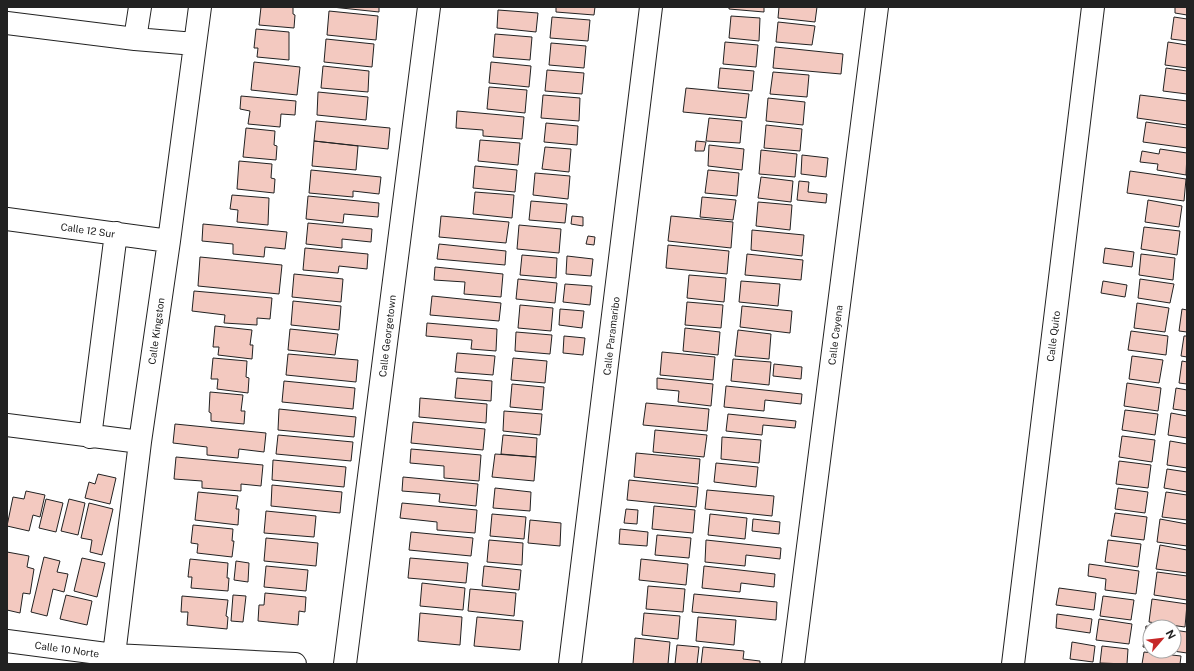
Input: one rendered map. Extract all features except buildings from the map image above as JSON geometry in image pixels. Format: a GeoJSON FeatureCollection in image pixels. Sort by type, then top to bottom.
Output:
{"type":"FeatureCollection","features":[{"type":"Feature","properties":{"kind":"street"},"geometry":{"type":"LineString","coordinates":[[135,39],[140,7]]}},
{"type":"Feature","properties":{"kind":"street","name":"Calle Kingston"},"geometry":{"type":"LineString","coordinates":[[114,655],[140,442],[169,241],[200,7]]}},
{"type":"Feature","properties":{"kind":"street","name":"Calle Georgetown"},"geometry":{"type":"LineString","coordinates":[[345,664],[429,7]]}},
{"type":"Feature","properties":{"kind":"street","name":"Calle Paramaribo"},"geometry":{"type":"LineString","coordinates":[[570,664],[651,7]]}},
{"type":"Feature","properties":{"kind":"street","name":"Calle Cayena"},"geometry":{"type":"LineString","coordinates":[[793,664],[877,7]]}},
{"type":"Feature","properties":{"kind":"street","name":"Calle Quito"},"geometry":{"type":"LineString","coordinates":[[1013,664],[1093,7]]}},
{"type":"Feature","properties":{"kind":"street"},"geometry":{"type":"LineString","coordinates":[[7,23],[135,39],[195,44]]}},
{"type":"Feature","properties":{"kind":"street","name":"Calle 12 Sur"},"geometry":{"type":"LineString","coordinates":[[7,219],[169,241]]}},
{"type":"Feature","properties":{"kind":"street"},"geometry":{"type":"LineString","coordinates":[[90,437],[116,234]]}},
{"type":"Feature","properties":{"kind":"street"},"geometry":{"type":"LineString","coordinates":[[7,425],[90,437],[140,442]]}},
{"type":"Feature","properties":{"kind":"street","name":"Calle 10 Norte"},"geometry":{"type":"LineString","coordinates":[[7,641],[64,656],[114,655],[295,664]]}}]}
